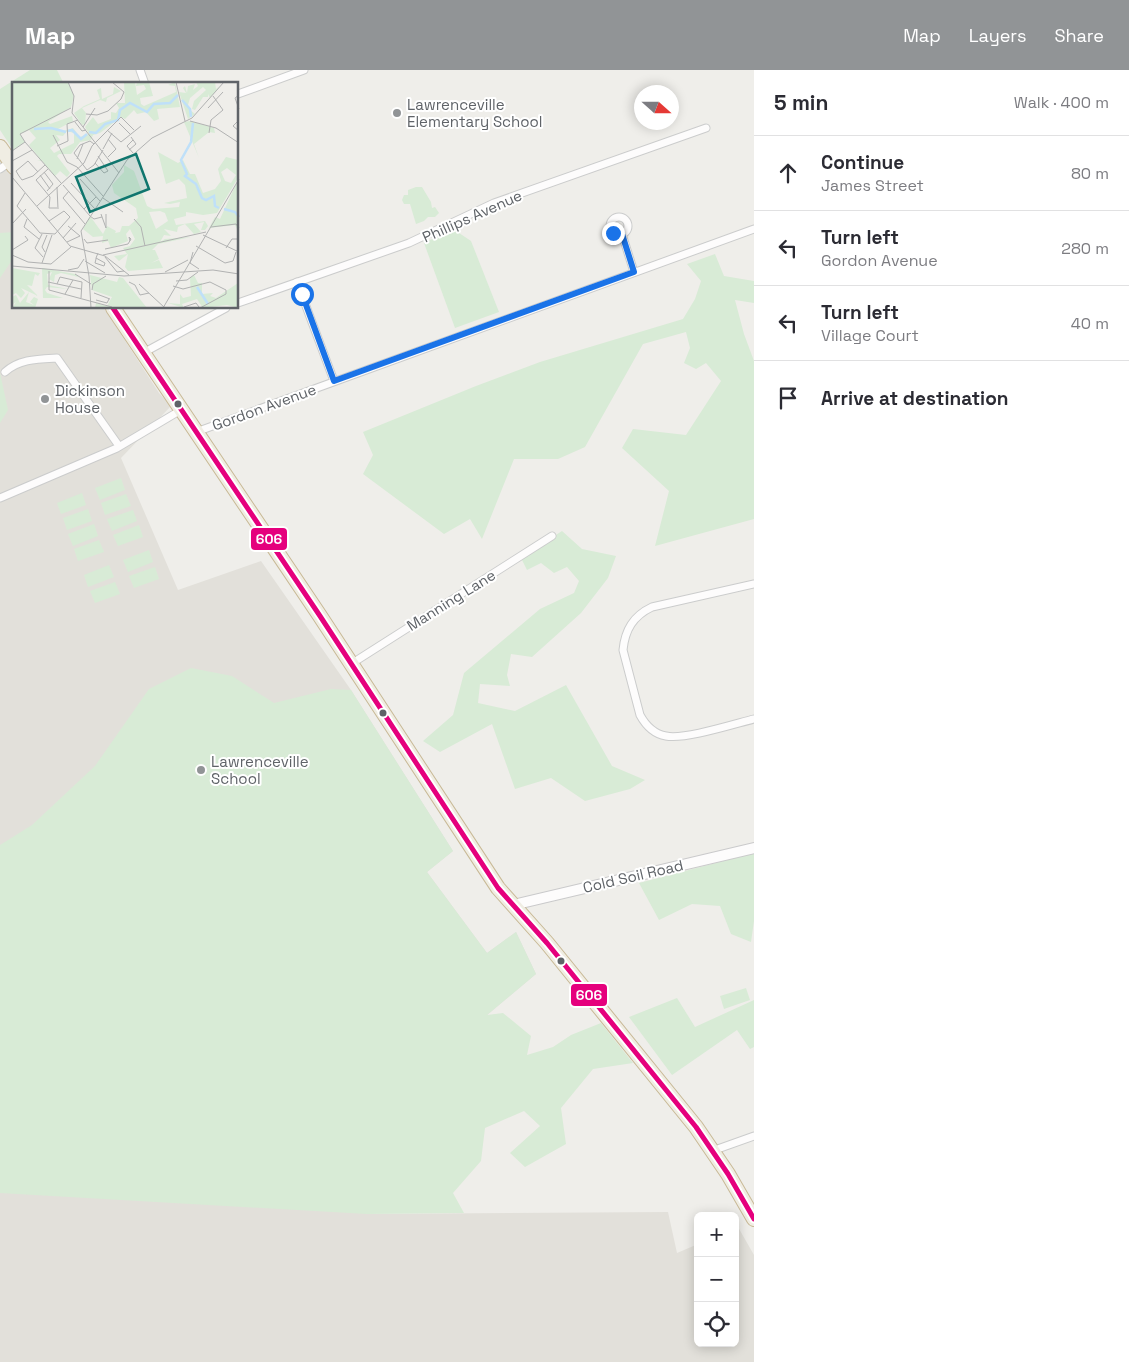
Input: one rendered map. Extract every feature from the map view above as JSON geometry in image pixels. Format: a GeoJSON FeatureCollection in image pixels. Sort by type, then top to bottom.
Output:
{"type":"FeatureCollection","features":[{"type":"Feature","properties":{"kind":"highway"},"geometry":{"type":"LineString","coordinates":[[0,147],[8,166]]}},
{"type":"Feature","properties":{"kind":"highway"},"geometry":{"type":"LineString","coordinates":[[114,309],[498,888],[547,943],[637,1053],[712,1151],[754,1219]]}},
{"type":"Feature","properties":{"kind":"street"},"geometry":{"type":"LineString","coordinates":[[140,70],[144,82]]}},
{"type":"Feature","properties":{"kind":"street"},"geometry":{"type":"LineString","coordinates":[[239,94],[304,70]]}},
{"type":"Feature","properties":{"kind":"street","name":"Phillips Avenue"},"geometry":{"type":"LineString","coordinates":[[239,303],[409,243],[494,203],[706,128]]}},
{"type":"Feature","properties":{"kind":"street","name":"Gordon Avenue"},"geometry":{"type":"LineString","coordinates":[[196,432],[754,229]]}},
{"type":"Feature","properties":{"kind":"street"},"geometry":{"type":"LineString","coordinates":[[622,234],[634,272]]}},
{"type":"Feature","properties":{"kind":"street"},"geometry":{"type":"LineString","coordinates":[[297,282],[334,381]]}},
{"type":"Feature","properties":{"kind":"street"},"geometry":{"type":"LineString","coordinates":[[144,353],[224,309]]}},
{"type":"Feature","properties":{"kind":"street"},"geometry":{"type":"LineString","coordinates":[[5,372],[11,367],[31,360],[57,358],[119,446]]}},
{"type":"Feature","properties":{"kind":"street"},"geometry":{"type":"LineString","coordinates":[[0,498],[119,446],[181,410]]}},
{"type":"Feature","properties":{"kind":"street","name":"Manning Lane"},"geometry":{"type":"LineString","coordinates":[[351,664],[552,536]]}},
{"type":"Feature","properties":{"kind":"street"},"geometry":{"type":"LineString","coordinates":[[754,584],[652,607],[644,611],[636,617],[626,632],[623,650],[640,715],[644,722],[658,734],[680,736],[754,719]]}},
{"type":"Feature","properties":{"kind":"street","name":"Cold Soil Road"},"geometry":{"type":"LineString","coordinates":[[513,905],[754,848]]}},
{"type":"Feature","properties":{"kind":"street"},"geometry":{"type":"LineString","coordinates":[[712,1151],[754,1136]]}},
{"type":"Feature","properties":{"kind":"shaded area","name":"Lawrenceville School"},"geometry":{"type":"Polygon","coordinates":[[[0,156],[12,172],[12,309],[105,309],[159,393],[171,406],[121,458],[178,590],[261,561],[351,690],[453,851],[427,872],[487,953],[516,932],[536,974],[486,1016],[368,1214],[668,1212],[677,1253],[694,1246],[694,1347],[739,1347],[739,1229],[754,1255],[754,1362],[0,1362],[0,156]]]}},
{"type":"Feature","properties":{"kind":"green space"},"geometry":{"type":"Polygon","coordinates":[[[30,70],[57,70],[63,82],[12,82],[12,148],[0,130],[0,89],[30,70]]]}},
{"type":"Feature","properties":{"kind":"green space"},"geometry":{"type":"Polygon","coordinates":[[[422,187],[431,202],[432,208],[435,207],[439,213],[435,217],[428,217],[416,224],[410,204],[404,204],[402,200],[404,195],[408,195],[408,190],[422,187]]]}},
{"type":"Feature","properties":{"kind":"green space"},"geometry":{"type":"Polygon","coordinates":[[[453,229],[471,241],[499,312],[455,328],[424,243],[453,229]]]}},
{"type":"Feature","properties":{"kind":"green space"},"geometry":{"type":"Polygon","coordinates":[[[12,232],[12,260],[0,278],[0,233],[12,232]]]}},
{"type":"Feature","properties":{"kind":"green space"},"geometry":{"type":"Polygon","coordinates":[[[715,254],[724,276],[754,281],[754,303],[735,300],[744,334],[754,361],[754,519],[655,546],[669,491],[622,448],[633,429],[686,435],[721,381],[706,363],[696,369],[684,363],[690,348],[686,332],[643,344],[585,447],[558,459],[514,459],[482,539],[470,519],[444,534],[363,474],[373,455],[363,432],[540,362],[683,319],[695,299],[701,281],[687,264],[715,254]]]}},
{"type":"Feature","properties":{"kind":"green space"},"geometry":{"type":"Polygon","coordinates":[[[0,373],[8,410],[0,423],[0,373]]]}},
{"type":"Feature","properties":{"kind":"green space"},"geometry":{"type":"Polygon","coordinates":[[[121,478],[125,490],[100,500],[95,488],[121,478]]]}},
{"type":"Feature","properties":{"kind":"green space"},"geometry":{"type":"Polygon","coordinates":[[[82,493],[86,505],[61,514],[57,503],[82,493]]]}},
{"type":"Feature","properties":{"kind":"green space"},"geometry":{"type":"Polygon","coordinates":[[[126,494],[131,506],[105,515],[101,503],[126,494]]]}},
{"type":"Feature","properties":{"kind":"green space"},"geometry":{"type":"Polygon","coordinates":[[[88,509],[92,521],[67,530],[63,518],[88,509]]]}},
{"type":"Feature","properties":{"kind":"green space"},"geometry":{"type":"Polygon","coordinates":[[[133,510],[137,521],[112,531],[107,519],[133,510]]]}},
{"type":"Feature","properties":{"kind":"green space"},"geometry":{"type":"Polygon","coordinates":[[[94,524],[98,536],[73,546],[68,534],[94,524]]]}},
{"type":"Feature","properties":{"kind":"green space"},"geometry":{"type":"Polygon","coordinates":[[[139,525],[143,537],[118,546],[113,535],[139,525]]]}},
{"type":"Feature","properties":{"kind":"green space"},"geometry":{"type":"Polygon","coordinates":[[[562,531],[582,549],[616,556],[608,578],[581,613],[532,657],[511,654],[507,675],[510,686],[480,684],[478,703],[515,711],[566,685],[612,766],[645,780],[630,789],[585,801],[551,778],[515,789],[492,724],[440,752],[423,741],[453,715],[464,673],[540,609],[574,593],[579,581],[567,567],[554,573],[541,563],[527,570],[521,558],[562,531]]]}},
{"type":"Feature","properties":{"kind":"green space"},"geometry":{"type":"Polygon","coordinates":[[[99,540],[104,552],[78,561],[74,549],[99,540]]]}},
{"type":"Feature","properties":{"kind":"green space"},"geometry":{"type":"Polygon","coordinates":[[[149,550],[153,562],[128,572],[123,560],[149,550]]]}},
{"type":"Feature","properties":{"kind":"green space"},"geometry":{"type":"Polygon","coordinates":[[[109,565],[114,577],[88,587],[84,575],[109,565]]]}},
{"type":"Feature","properties":{"kind":"green space"},"geometry":{"type":"Polygon","coordinates":[[[155,567],[159,579],[134,588],[129,576],[155,567]]]}},
{"type":"Feature","properties":{"kind":"green space"},"geometry":{"type":"Polygon","coordinates":[[[115,582],[120,594],[95,603],[90,591],[115,582]]]}},
{"type":"Feature","properties":{"kind":"green space"},"geometry":{"type":"Polygon","coordinates":[[[191,668],[232,676],[274,703],[331,689],[351,690],[453,851],[427,872],[487,953],[516,932],[536,974],[487,1015],[503,1013],[531,1036],[527,1055],[553,1047],[571,1035],[601,1023],[633,1063],[593,1069],[561,1108],[566,1144],[525,1167],[510,1153],[540,1126],[524,1111],[485,1128],[481,1161],[453,1193],[464,1213],[367,1214],[0,1193],[0,845],[32,825],[95,766],[149,689],[191,668]]]}},
{"type":"Feature","properties":{"kind":"green space"},"geometry":{"type":"Polygon","coordinates":[[[754,853],[754,921],[751,942],[731,934],[720,906],[692,904],[659,920],[639,883],[754,853]]]}},
{"type":"Feature","properties":{"kind":"green space"},"geometry":{"type":"Polygon","coordinates":[[[746,988],[750,1000],[724,1009],[720,996],[746,988]]]}},
{"type":"Feature","properties":{"kind":"green space"},"geometry":{"type":"Polygon","coordinates":[[[677,998],[695,1027],[754,1000],[754,1047],[750,1049],[737,1030],[672,1075],[629,1017],[677,998]]]}},
{"type":"Feature","properties":{"kind":"transit line","name":"606"},"geometry":{"type":"LineString","coordinates":[[114,309],[320,616],[498,888],[547,943],[696,1127],[728,1174],[754,1219]]}},
{"type":"Feature","properties":{"kind":"place","name":"Lawrenceville Elementary School"},"geometry":{"type":"Point","coordinates":[397,113]}},
{"type":"Feature","properties":{"kind":"place","name":"Dickinson House"},"geometry":{"type":"Point","coordinates":[45,399]}},
{"type":"Feature","properties":{"kind":"place","name":"Lawrenceville School"},"geometry":{"type":"Point","coordinates":[201,770]}},
{"type":"Feature","properties":{"kind":"route"},"geometry":{"type":"LineString","coordinates":[[302,294],[334,381],[634,272],[622,234],[617,235],[613,233]]}}]}
